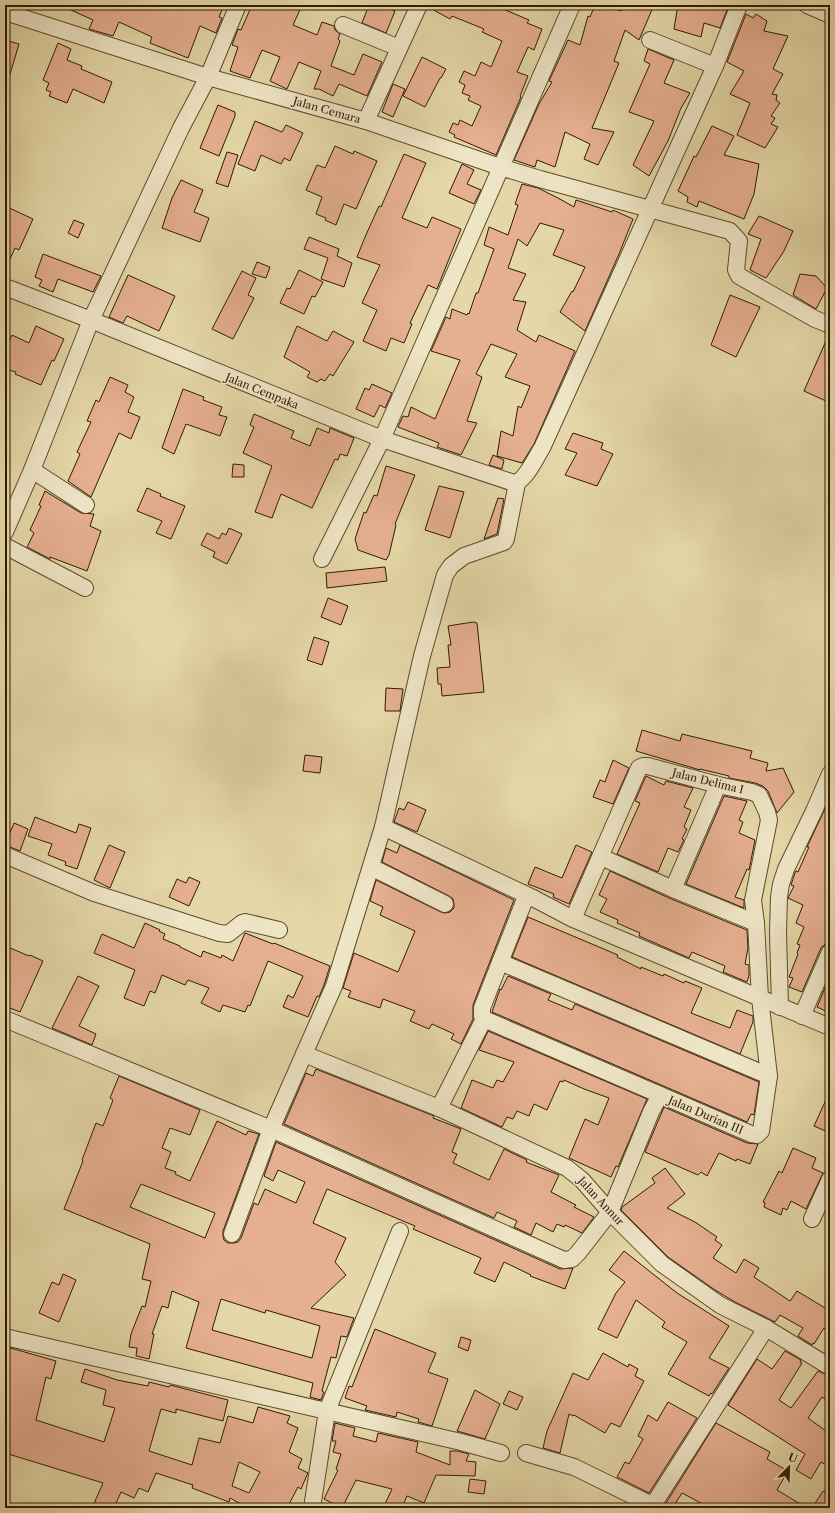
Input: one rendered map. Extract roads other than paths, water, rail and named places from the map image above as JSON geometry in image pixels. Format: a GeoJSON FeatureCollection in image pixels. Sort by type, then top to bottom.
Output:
{"type":"FeatureCollection","features":[{"type":"Feature","properties":{"kind":"street"},"geometry":{"type":"LineString","coordinates":[[5,532],[32,470],[91,320],[181,128],[208,77],[238,5]]}},
{"type":"Feature","properties":{"kind":"street"},"geometry":{"type":"LineString","coordinates":[[366,121],[419,5]]}},
{"type":"Feature","properties":{"kind":"street"},"geometry":{"type":"LineString","coordinates":[[322,559],[382,440],[572,5]]}},
{"type":"Feature","properties":{"kind":"street"},"geometry":{"type":"LineString","coordinates":[[232,1234],[271,1129],[334,986],[383,827],[422,656],[445,575],[451,566],[464,556],[504,542],[506,539],[520,481],[542,448],[715,66],[739,5]]}},
{"type":"Feature","properties":{"kind":"street"},"geometry":{"type":"LineString","coordinates":[[807,5],[830,15]]}},
{"type":"Feature","properties":{"kind":"street","name":"Jalan Cemara"},"geometry":{"type":"LineString","coordinates":[[5,12],[208,77],[366,121],[500,167],[649,210],[730,231],[739,241],[736,270],[739,276],[815,319],[830,325]]}},
{"type":"Feature","properties":{"kind":"street"},"geometry":{"type":"LineString","coordinates":[[344,25],[399,48]]}},
{"type":"Feature","properties":{"kind":"street"},"geometry":{"type":"LineString","coordinates":[[650,40],[715,66]]}},
{"type":"Feature","properties":{"kind":"street","name":"Jalan Cempaka"},"geometry":{"type":"LineString","coordinates":[[5,287],[91,320],[382,440],[514,483],[520,481]]}},
{"type":"Feature","properties":{"kind":"street"},"geometry":{"type":"LineString","coordinates":[[32,470],[86,504]]}},
{"type":"Feature","properties":{"kind":"street"},"geometry":{"type":"LineString","coordinates":[[5,546],[85,588]]}},
{"type":"Feature","properties":{"kind":"street","name":"Jalan Delima I"},"geometry":{"type":"LineString","coordinates":[[573,919],[639,768],[648,766],[718,785],[752,792],[759,795],[769,820],[753,900],[756,923],[760,998]]}},
{"type":"Feature","properties":{"kind":"street"},"geometry":{"type":"LineString","coordinates":[[780,1007],[778,933],[779,897],[781,884],[786,869],[830,774]]}},
{"type":"Feature","properties":{"kind":"street"},"geometry":{"type":"LineString","coordinates":[[673,889],[718,785]]}},
{"type":"Feature","properties":{"kind":"street"},"geometry":{"type":"LineString","coordinates":[[383,827],[533,898],[573,919],[830,1027]]}},
{"type":"Feature","properties":{"kind":"street"},"geometry":{"type":"LineString","coordinates":[[5,855],[94,893],[219,932],[228,934],[242,922],[279,930]]}},
{"type":"Feature","properties":{"kind":"street"},"geometry":{"type":"LineString","coordinates":[[601,857],[673,889],[756,923]]}},
{"type":"Feature","properties":{"kind":"street"},"geometry":{"type":"LineString","coordinates":[[371,867],[445,904]]}},
{"type":"Feature","properties":{"kind":"street"},"geometry":{"type":"LineString","coordinates":[[5,1020],[271,1129],[564,1260],[572,1259],[610,1212],[651,1112],[660,1095],[484,1019],[482,1016],[482,1008],[524,899],[533,898]]}},
{"type":"Feature","properties":{"kind":"street"},"geometry":{"type":"LineString","coordinates":[[802,1016],[830,952]]}},
{"type":"Feature","properties":{"kind":"street"},"geometry":{"type":"LineString","coordinates":[[500,962],[769,1076]]}},
{"type":"Feature","properties":{"kind":"street","name":"Jalan Durian III"},"geometry":{"type":"LineString","coordinates":[[660,1095],[751,1134],[757,1135],[761,1131],[769,1076],[760,998]]}},
{"type":"Feature","properties":{"kind":"street"},"geometry":{"type":"LineString","coordinates":[[439,1108],[484,1019]]}},
{"type":"Feature","properties":{"kind":"street","name":"Jalan Annur"},"geometry":{"type":"LineString","coordinates":[[304,1054],[439,1108],[570,1170],[582,1180],[610,1212],[662,1264],[720,1305],[766,1328],[830,1368]]}},
{"type":"Feature","properties":{"kind":"street"},"geometry":{"type":"LineString","coordinates":[[812,1219],[830,1179]]}},
{"type":"Feature","properties":{"kind":"street"},"geometry":{"type":"LineString","coordinates":[[313,1507],[327,1410],[400,1231]]}},
{"type":"Feature","properties":{"kind":"street"},"geometry":{"type":"LineString","coordinates":[[526,1453],[574,1467],[656,1507],[766,1328]]}},
{"type":"Feature","properties":{"kind":"street"},"geometry":{"type":"LineString","coordinates":[[5,1337],[327,1410],[501,1453]]}},
{"type":"Feature","properties":{"kind":"lane"},"geometry":{"type":"LineString","coordinates":[[5,1507],[9,1508]]}}]}
